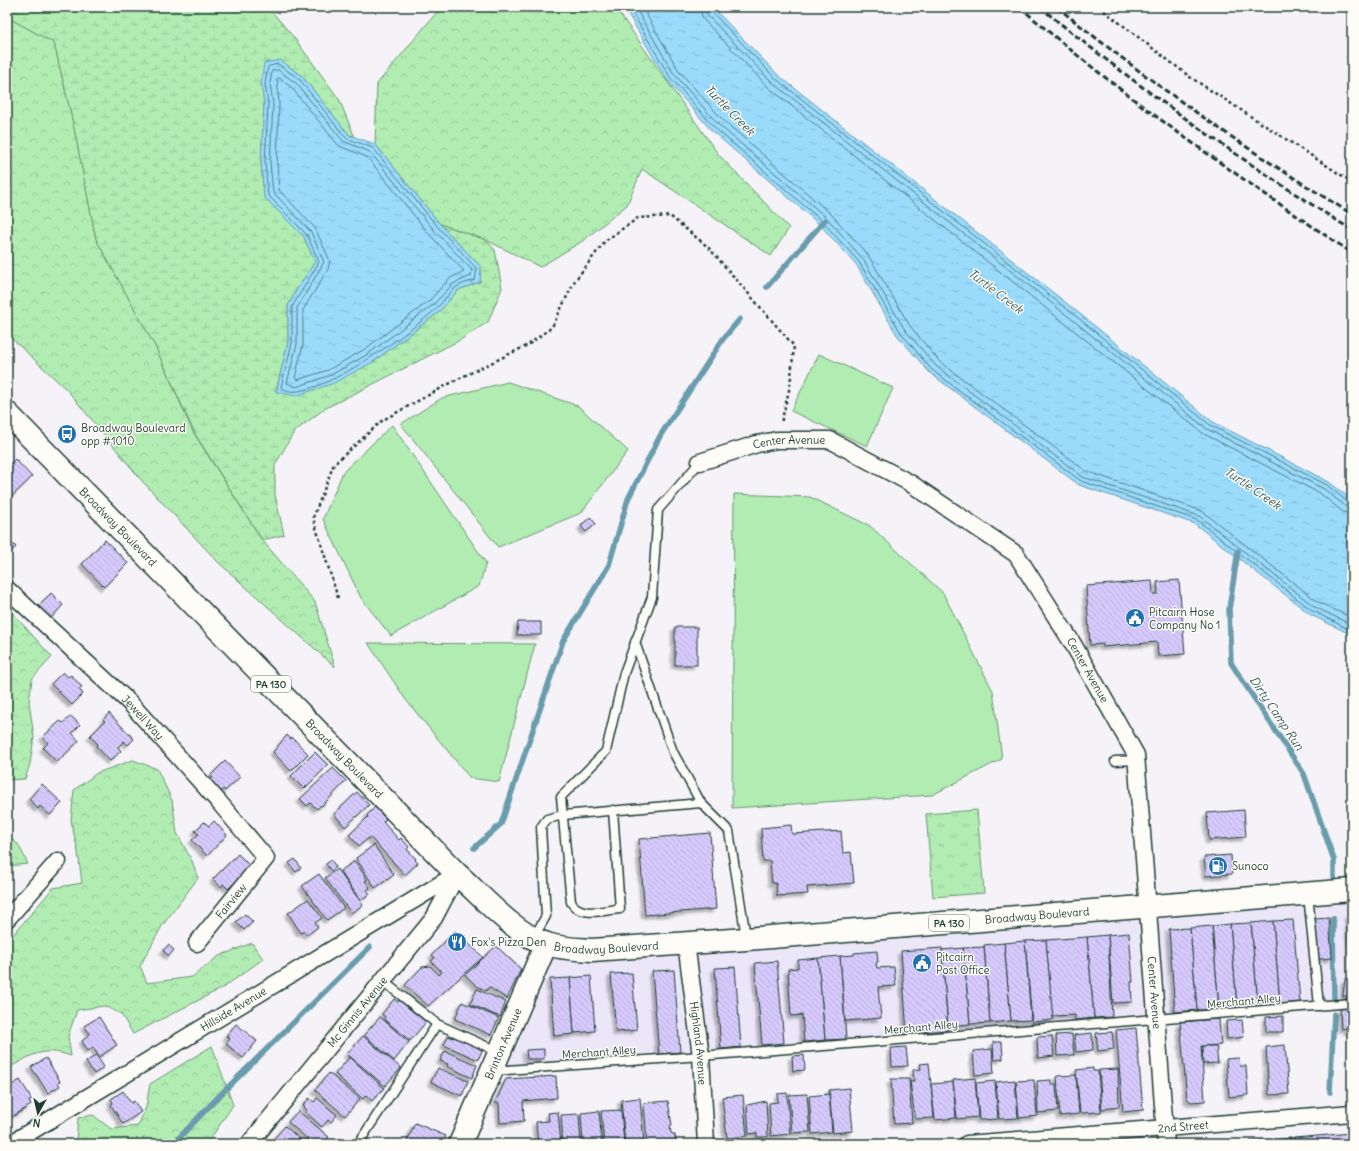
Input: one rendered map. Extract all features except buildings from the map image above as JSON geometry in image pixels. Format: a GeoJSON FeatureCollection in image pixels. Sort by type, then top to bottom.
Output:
{"type":"FeatureCollection","features":[{"type":"Feature","properties":{"kind":"main road","name":"Broadway Boulevard"},"geometry":{"type":"LineString","coordinates":[[7,413],[457,874],[511,923],[540,941],[570,949],[592,950],[1352,890]]}},
{"type":"Feature","properties":{"kind":"main road","name":"Brinton Avenue"},"geometry":{"type":"LineString","coordinates":[[460,1144],[496,1062],[540,941]]}},
{"type":"Feature","properties":{"kind":"street","name":"Center Avenue"},"geometry":{"type":"LineString","coordinates":[[700,462],[757,444],[777,440],[830,440],[910,483],[1016,554],[1073,644],[1136,755],[1166,1144]]}},
{"type":"Feature","properties":{"kind":"street","name":"Jewell Way"},"geometry":{"type":"LineString","coordinates":[[7,589],[130,703],[218,801],[266,858]]}},
{"type":"Feature","properties":{"kind":"street","name":"Fairview"},"geometry":{"type":"LineString","coordinates":[[197,943],[266,858]]}},
{"type":"Feature","properties":{"kind":"street"},"geometry":{"type":"LineString","coordinates":[[7,919],[58,861]]}},
{"type":"Feature","properties":{"kind":"street","name":"Mc Ginnis Avenue"},"geometry":{"type":"LineString","coordinates":[[248,1144],[434,918],[457,874]]}},
{"type":"Feature","properties":{"kind":"street","name":"Hillside Avenue"},"geometry":{"type":"LineString","coordinates":[[10,1144],[457,874]]}},
{"type":"Feature","properties":{"kind":"street","name":"Highland Avenue"},"geometry":{"type":"LineString","coordinates":[[686,943],[701,1056],[706,1144]]}},
{"type":"Feature","properties":{"kind":"street","name":"2nd Street"},"geometry":{"type":"LineString","coordinates":[[967,1144],[1110,1138],[1165,1128],[1352,1113]]}},
{"type":"Feature","properties":{"kind":"lane"},"geometry":{"type":"LineString","coordinates":[[613,810],[620,909],[581,912],[574,909],[571,902],[561,797],[606,751],[624,673],[652,597],[658,510],[700,462]]}},
{"type":"Feature","properties":{"kind":"lane"},"geometry":{"type":"LineString","coordinates":[[636,642],[673,752],[701,803],[729,831],[746,939]]}},
{"type":"Feature","properties":{"kind":"lane"},"geometry":{"type":"LineString","coordinates":[[1115,761],[1136,760]]}},
{"type":"Feature","properties":{"kind":"lane"},"geometry":{"type":"LineString","coordinates":[[540,941],[546,916],[540,827],[547,819],[563,815],[701,803]]}},
{"type":"Feature","properties":{"kind":"lane"},"geometry":{"type":"LineString","coordinates":[[1308,893],[1319,1006]]}},
{"type":"Feature","properties":{"kind":"lane"},"geometry":{"type":"LineString","coordinates":[[383,981],[437,1024],[496,1062]]}},
{"type":"Feature","properties":{"kind":"lane","name":"Merchant Alley"},"geometry":{"type":"LineString","coordinates":[[496,1062],[701,1056],[1352,1003]]}},
{"type":"Feature","properties":{"kind":"lane"},"geometry":{"type":"LineString","coordinates":[[358,1144],[437,1024]]}},
{"type":"Feature","properties":{"kind":"path"},"geometry":{"type":"LineString","coordinates":[[1099,7],[1190,77],[1352,182]]}},
{"type":"Feature","properties":{"kind":"path"},"geometry":{"type":"LineString","coordinates":[[338,598],[313,518],[334,464],[383,420],[458,379],[528,345],[552,327],[574,282],[605,241],[638,218],[670,216],[708,247],[794,346],[790,386],[777,440]]}},
{"type":"Feature","properties":{"kind":"shaded area"},"geometry":{"type":"Polygon","coordinates":[[[1352,890],[1352,1003],[493,1071],[546,944],[1352,890]]]}},
{"type":"Feature","properties":{"kind":"green space"},"geometry":{"type":"Polygon","coordinates":[[[7,7],[268,7],[295,39],[339,99],[354,136],[349,135],[302,76],[280,60],[261,83],[264,104],[261,163],[264,197],[304,237],[315,262],[298,287],[288,306],[288,342],[276,391],[373,362],[439,312],[458,290],[480,282],[481,267],[440,224],[486,240],[495,250],[502,288],[488,322],[460,340],[324,409],[294,432],[275,465],[275,495],[284,535],[262,540],[195,434],[156,348],[96,239],[73,123],[54,43],[7,17],[7,7]]]}},
{"type":"Feature","properties":{"kind":"green space"},"geometry":{"type":"Polygon","coordinates":[[[438,7],[615,7],[718,154],[789,228],[771,256],[642,169],[627,205],[584,240],[540,267],[486,240],[440,224],[375,144],[377,84],[437,12],[438,7]]]}},
{"type":"Feature","properties":{"kind":"green space"},"geometry":{"type":"Polygon","coordinates":[[[7,17],[54,43],[73,123],[96,239],[156,348],[193,432],[262,540],[315,602],[335,667],[218,562],[143,482],[68,391],[7,334],[7,17]]]}},
{"type":"Feature","properties":{"kind":"green space"},"geometry":{"type":"Polygon","coordinates":[[[819,354],[893,388],[867,446],[791,411],[819,354]]]}},
{"type":"Feature","properties":{"kind":"green space"},"geometry":{"type":"Polygon","coordinates":[[[508,382],[578,406],[628,451],[581,513],[498,547],[401,424],[442,398],[508,382]]]}},
{"type":"Feature","properties":{"kind":"green space"},"geometry":{"type":"Polygon","coordinates":[[[392,425],[486,563],[479,586],[391,636],[361,598],[323,519],[343,472],[392,425]]]}},
{"type":"Feature","properties":{"kind":"green space"},"geometry":{"type":"Polygon","coordinates":[[[734,494],[810,497],[870,526],[943,593],[993,691],[1002,759],[932,795],[732,808],[734,494]]]}},
{"type":"Feature","properties":{"kind":"green space"},"geometry":{"type":"Polygon","coordinates":[[[7,607],[52,657],[32,679],[29,702],[34,737],[30,764],[25,779],[7,780],[7,607]]]}},
{"type":"Feature","properties":{"kind":"green space"},"geometry":{"type":"Polygon","coordinates":[[[368,643],[535,644],[499,782],[470,778],[406,700],[368,643]]]}},
{"type":"Feature","properties":{"kind":"green space"},"geometry":{"type":"Polygon","coordinates":[[[133,760],[157,769],[172,800],[177,833],[192,861],[198,878],[162,926],[140,966],[147,983],[192,977],[219,956],[252,943],[263,959],[224,987],[133,1034],[121,1014],[104,1006],[77,1010],[68,1036],[71,1056],[61,1053],[45,1052],[31,1056],[7,1069],[7,942],[53,888],[82,883],[78,852],[71,821],[74,790],[97,773],[133,760]]]}},
{"type":"Feature","properties":{"kind":"green space"},"geometry":{"type":"Polygon","coordinates":[[[977,810],[984,893],[933,897],[926,814],[977,810]]]}},
{"type":"Feature","properties":{"kind":"green space"},"geometry":{"type":"Polygon","coordinates":[[[7,836],[18,844],[28,864],[7,866],[7,836]]]}},
{"type":"Feature","properties":{"kind":"green space"},"geometry":{"type":"Polygon","coordinates":[[[212,1046],[233,1105],[207,1144],[72,1144],[76,1141],[78,1118],[93,1115],[111,1129],[138,1126],[146,1107],[150,1084],[212,1046]]]}},
{"type":"Feature","properties":{"kind":"water","name":"Turtle Creek"},"geometry":{"type":"Polygon","coordinates":[[[624,7],[712,7],[778,75],[1075,310],[1213,422],[1329,482],[1352,500],[1352,635],[1311,615],[1195,524],[1079,485],[930,373],[897,335],[856,264],[820,225],[712,131],[667,80],[624,7]]]}},
{"type":"Feature","properties":{"kind":"water"},"geometry":{"type":"Polygon","coordinates":[[[280,60],[302,76],[349,135],[375,144],[440,224],[481,267],[480,282],[458,290],[439,312],[373,362],[334,383],[296,396],[276,392],[288,342],[288,306],[298,287],[315,262],[304,237],[264,197],[261,163],[264,104],[261,83],[264,63],[280,60]]]}},
{"type":"Feature","properties":{"kind":"waterway"},"geometry":{"type":"LineString","coordinates":[[767,287],[825,220]]}},
{"type":"Feature","properties":{"kind":"waterway"},"geometry":{"type":"LineString","coordinates":[[474,848],[501,824],[563,641],[609,565],[628,499],[660,436],[723,339],[740,319]]}},
{"type":"Feature","properties":{"kind":"waterway","name":"Dirty Camp Run"},"geometry":{"type":"LineString","coordinates":[[1238,551],[1229,609],[1231,663],[1304,774],[1334,860],[1334,877]]}},
{"type":"Feature","properties":{"kind":"waterway","name":"Dirty Camp Run"},"geometry":{"type":"LineString","coordinates":[[1333,918],[1334,998]]}},
{"type":"Feature","properties":{"kind":"waterway"},"geometry":{"type":"LineString","coordinates":[[173,1144],[223,1092],[370,947]]}},
{"type":"Feature","properties":{"kind":"waterway","name":"Dirty Camp Run"},"geometry":{"type":"LineString","coordinates":[[1330,1092],[1334,1014]]}},
{"type":"Feature","properties":{"kind":"railway"},"geometry":{"type":"LineString","coordinates":[[1020,7],[1059,41],[1140,105],[1266,195],[1352,253]]}},
{"type":"Feature","properties":{"kind":"railway"},"geometry":{"type":"LineString","coordinates":[[1040,7],[1153,95],[1231,151],[1352,230]]}},
{"type":"Feature","properties":{"kind":"railway"},"geometry":{"type":"LineString","coordinates":[[1057,7],[1128,63],[1201,116],[1352,214]]}},
{"type":"Feature","properties":{"kind":"place","name":"Broadway Boulevard opp #1010"},"geometry":{"type":"Point","coordinates":[67,434]}},
{"type":"Feature","properties":{"kind":"place","name":"Pitcairn Hose Company No 1"},"geometry":{"type":"Point","coordinates":[1135,618]}},
{"type":"Feature","properties":{"kind":"place","name":"Sunoco"},"geometry":{"type":"Point","coordinates":[1218,866]}},
{"type":"Feature","properties":{"kind":"place","name":"Fox's Pizza Den"},"geometry":{"type":"Point","coordinates":[457,942]}},
{"type":"Feature","properties":{"kind":"place","name":"Pitcairn Post Office"},"geometry":{"type":"Point","coordinates":[922,963]}}]}
